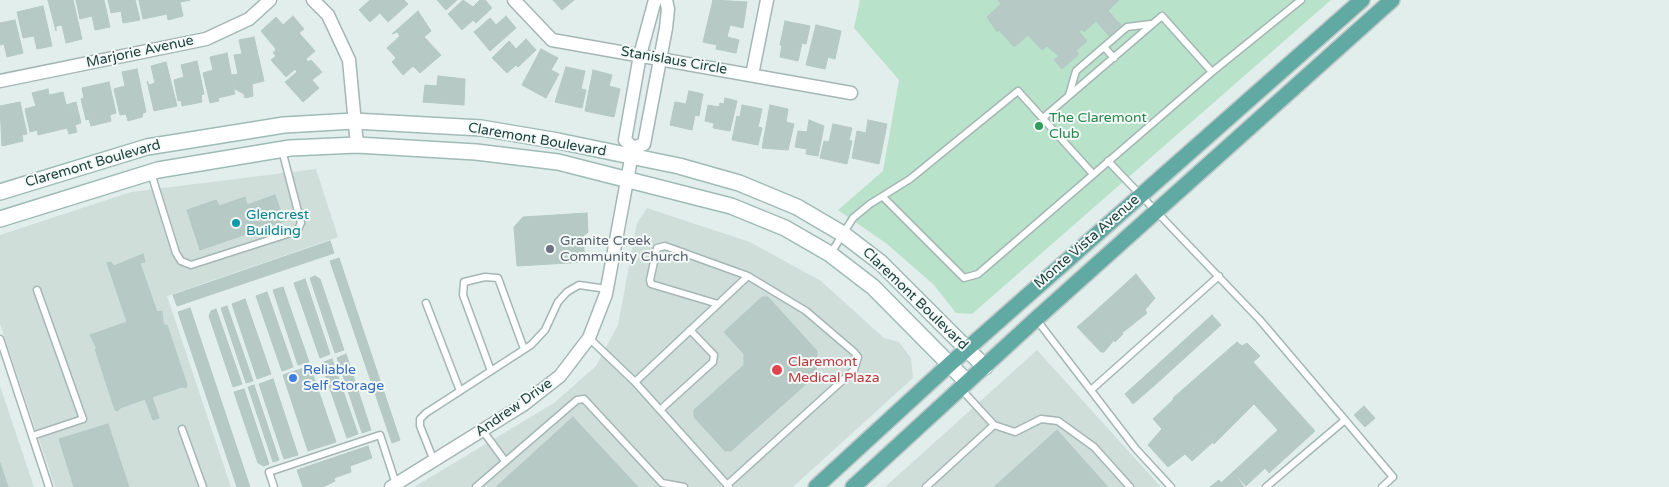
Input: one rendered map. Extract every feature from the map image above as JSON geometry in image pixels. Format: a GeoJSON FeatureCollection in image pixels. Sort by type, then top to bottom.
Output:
{"type":"FeatureCollection","features":[{"type":"Feature","properties":{"kind":"main road","name":"Monte Vista Avenue"},"geometry":{"type":"LineString","coordinates":[[816,487],[950,364],[1362,0]]}},
{"type":"Feature","properties":{"kind":"main road","name":"Monte Vista Avenue"},"geometry":{"type":"LineString","coordinates":[[853,487],[1036,318],[1392,0]]}},
{"type":"Feature","properties":{"kind":"main road","name":"Claremont Boulevard"},"geometry":{"type":"LineString","coordinates":[[0,192],[147,147],[284,125],[354,121],[480,128],[633,152],[740,183],[797,206],[843,234],[881,263],[984,367]]}},
{"type":"Feature","properties":{"kind":"main road","name":"Claremont Boulevard"},"geometry":{"type":"LineString","coordinates":[[0,219],[151,172],[282,150],[357,146],[476,152],[558,162],[731,206],[785,228],[830,254],[874,287],[950,364],[964,385]]}},
{"type":"Feature","properties":{"kind":"street","name":"Marjorie Avenue"},"geometry":{"type":"LineString","coordinates":[[0,81],[206,39],[249,19],[270,0]]}},
{"type":"Feature","properties":{"kind":"street"},"geometry":{"type":"LineString","coordinates":[[313,0],[328,15],[349,60],[357,146]]}},
{"type":"Feature","properties":{"kind":"street","name":"Stanislaus Circle"},"geometry":{"type":"LineString","coordinates":[[514,0],[552,40],[851,92]]}},
{"type":"Feature","properties":{"kind":"street"},"geometry":{"type":"LineString","coordinates":[[655,0],[640,55],[625,140],[633,152],[644,144],[666,28],[668,9],[666,0]]}},
{"type":"Feature","properties":{"kind":"street"},"geometry":{"type":"LineString","coordinates":[[752,75],[767,0]]}},
{"type":"Feature","properties":{"kind":"street","name":"Andrew Drive"},"geometry":{"type":"LineString","coordinates":[[394,485],[523,405],[560,376],[589,338],[608,289],[633,152]]}},
{"type":"Feature","properties":{"kind":"lane"},"geometry":{"type":"LineString","coordinates":[[882,197],[964,278],[978,274],[1212,72],[1301,0]]}},
{"type":"Feature","properties":{"kind":"lane"},"geometry":{"type":"LineString","coordinates":[[1043,118],[1162,16],[1212,72]]}},
{"type":"Feature","properties":{"kind":"lane"},"geometry":{"type":"LineString","coordinates":[[1069,96],[1076,71],[1127,27],[1152,24]]}},
{"type":"Feature","properties":{"kind":"lane"},"geometry":{"type":"LineString","coordinates":[[1104,47],[1114,58]]}},
{"type":"Feature","properties":{"kind":"lane"},"geometry":{"type":"LineString","coordinates":[[830,254],[853,218],[870,204],[910,179],[1018,91],[1094,174]]}},
{"type":"Feature","properties":{"kind":"lane"},"geometry":{"type":"LineString","coordinates":[[151,172],[176,253],[181,261],[191,265],[297,231],[301,224],[282,150]]}},
{"type":"Feature","properties":{"kind":"lane"},"geometry":{"type":"LineString","coordinates":[[1108,161],[1259,319],[1394,477],[1382,487]]}},
{"type":"Feature","properties":{"kind":"lane"},"geometry":{"type":"LineString","coordinates":[[589,338],[634,382],[728,486],[848,376],[857,364],[858,357],[841,338],[806,311],[748,276],[665,246],[657,248],[650,280],[652,284],[718,304]]}},
{"type":"Feature","properties":{"kind":"lane"},"geometry":{"type":"LineString","coordinates":[[634,382],[748,276]]}},
{"type":"Feature","properties":{"kind":"lane"},"geometry":{"type":"LineString","coordinates":[[1092,390],[1219,276]]}},
{"type":"Feature","properties":{"kind":"lane"},"geometry":{"type":"LineString","coordinates":[[491,371],[463,295],[464,282],[485,277],[498,278],[524,349]]}},
{"type":"Feature","properties":{"kind":"lane"},"geometry":{"type":"LineString","coordinates":[[434,461],[420,426],[420,419],[426,413],[524,349],[545,330],[558,302],[567,292],[579,285],[608,289]]}},
{"type":"Feature","properties":{"kind":"lane"},"geometry":{"type":"LineString","coordinates":[[32,436],[83,419],[36,290]]}},
{"type":"Feature","properties":{"kind":"lane"},"geometry":{"type":"LineString","coordinates":[[426,303],[460,391]]}},
{"type":"Feature","properties":{"kind":"lane"},"geometry":{"type":"LineString","coordinates":[[1036,318],[1136,449],[1172,487]]}},
{"type":"Feature","properties":{"kind":"lane"},"geometry":{"type":"LineString","coordinates":[[660,410],[711,366],[715,359],[690,330]]}},
{"type":"Feature","properties":{"kind":"lane"},"geometry":{"type":"LineString","coordinates":[[0,339],[49,487]]}},
{"type":"Feature","properties":{"kind":"lane"},"geometry":{"type":"LineString","coordinates":[[964,385],[994,425],[1015,432],[1041,419],[1058,421],[1094,447],[1130,487]]}},
{"type":"Feature","properties":{"kind":"lane"},"geometry":{"type":"LineString","coordinates":[[476,487],[577,400],[584,399],[662,483],[684,487]]}},
{"type":"Feature","properties":{"kind":"lane"},"geometry":{"type":"LineString","coordinates":[[1266,487],[1345,420]]}},
{"type":"Feature","properties":{"kind":"lane"},"geometry":{"type":"LineString","coordinates":[[926,487],[994,425]]}},
{"type":"Feature","properties":{"kind":"lane"},"geometry":{"type":"LineString","coordinates":[[182,429],[203,487]]}},
{"type":"Feature","properties":{"kind":"lane"},"geometry":{"type":"LineString","coordinates":[[483,431],[505,461]]}},
{"type":"Feature","properties":{"kind":"lane"},"geometry":{"type":"LineString","coordinates":[[274,487],[269,472],[380,434],[394,485]]}},
{"type":"Feature","properties":{"kind":"shaded area"},"geometry":{"type":"Polygon","coordinates":[[[316,169],[338,237],[167,296],[231,487],[55,487],[0,324],[0,235],[131,192],[316,169]]]}},
{"type":"Feature","properties":{"kind":"shaded area"},"geometry":{"type":"Polygon","coordinates":[[[647,208],[750,242],[821,281],[884,338],[899,342],[911,358],[913,378],[793,487],[414,487],[554,403],[596,366],[618,325],[637,223],[647,208]]]}},
{"type":"Feature","properties":{"kind":"shaded area"},"geometry":{"type":"Polygon","coordinates":[[[1037,350],[1161,487],[885,487],[1037,350]]]}},
{"type":"Feature","properties":{"kind":"shaded area"},"geometry":{"type":"Polygon","coordinates":[[[0,386],[34,487],[0,487],[0,386]]]}},
{"type":"Feature","properties":{"kind":"green space","name":"The Claremont Club"},"geometry":{"type":"Polygon","coordinates":[[[860,0],[1331,0],[972,314],[956,313],[934,285],[887,244],[838,210],[883,171],[899,80],[854,28],[860,0]]]}},
{"type":"Feature","properties":{"kind":"building"},"geometry":{"type":"Polygon","coordinates":[[[48,0],[73,0],[82,39],[66,43],[62,25],[56,26],[56,31],[48,0]]]}},
{"type":"Feature","properties":{"kind":"building"},"geometry":{"type":"Polygon","coordinates":[[[76,0],[104,0],[110,27],[95,30],[92,16],[80,19],[76,0]]]}},
{"type":"Feature","properties":{"kind":"building"},"geometry":{"type":"Polygon","coordinates":[[[108,0],[135,0],[140,20],[123,23],[121,11],[111,13],[108,0]]]}},
{"type":"Feature","properties":{"kind":"building"},"geometry":{"type":"Polygon","coordinates":[[[139,0],[190,0],[180,2],[183,16],[168,20],[167,14],[143,19],[139,0]]]}},
{"type":"Feature","properties":{"kind":"building"},"geometry":{"type":"Polygon","coordinates":[[[370,0],[404,0],[408,4],[388,22],[380,13],[370,22],[359,10],[370,0]]]}},
{"type":"Feature","properties":{"kind":"building"},"geometry":{"type":"Polygon","coordinates":[[[437,0],[457,0],[446,10],[437,0]]]}},
{"type":"Feature","properties":{"kind":"building"},"geometry":{"type":"Polygon","coordinates":[[[463,0],[473,7],[480,0],[485,0],[492,8],[476,23],[473,20],[462,30],[448,14],[463,0]]]}},
{"type":"Feature","properties":{"kind":"building"},"geometry":{"type":"Polygon","coordinates":[[[553,0],[574,0],[562,10],[553,0]]]}},
{"type":"Feature","properties":{"kind":"building"},"geometry":{"type":"Polygon","coordinates":[[[713,0],[747,2],[743,28],[730,25],[727,37],[739,40],[736,53],[716,49],[717,45],[703,42],[713,0]]]}},
{"type":"Feature","properties":{"kind":"building"},"geometry":{"type":"Polygon","coordinates":[[[998,0],[1119,0],[1108,11],[1121,25],[1109,36],[1096,21],[1084,32],[1081,29],[1079,32],[1087,41],[1076,51],[1079,54],[1062,69],[1054,60],[1059,56],[1047,46],[1042,50],[1028,35],[1014,47],[999,30],[997,32],[987,17],[1001,4],[998,0]]]}},
{"type":"Feature","properties":{"kind":"building"},"geometry":{"type":"Polygon","coordinates":[[[43,6],[52,46],[37,49],[34,36],[23,38],[17,12],[43,6]]]}},
{"type":"Feature","properties":{"kind":"building"},"geometry":{"type":"Polygon","coordinates":[[[418,11],[431,31],[424,37],[441,55],[420,73],[413,66],[403,75],[392,62],[396,58],[387,48],[400,36],[397,32],[392,34],[418,11]]]}},
{"type":"Feature","properties":{"kind":"building"},"geometry":{"type":"Polygon","coordinates":[[[293,16],[304,29],[299,33],[315,51],[306,59],[308,62],[311,60],[322,72],[312,80],[319,88],[303,102],[285,82],[297,72],[295,69],[286,77],[271,60],[276,56],[273,53],[276,49],[261,31],[276,17],[283,25],[293,16]]]}},
{"type":"Feature","properties":{"kind":"building"},"geometry":{"type":"Polygon","coordinates":[[[506,16],[516,28],[490,51],[474,32],[490,18],[496,25],[506,16]]]}},
{"type":"Feature","properties":{"kind":"building"},"geometry":{"type":"Polygon","coordinates":[[[15,20],[23,53],[7,57],[4,44],[0,45],[0,23],[15,20]]]}},
{"type":"Feature","properties":{"kind":"building"},"geometry":{"type":"Polygon","coordinates":[[[785,21],[810,26],[806,44],[802,43],[798,61],[780,57],[782,45],[780,45],[785,21]]]}},
{"type":"Feature","properties":{"kind":"building"},"geometry":{"type":"Polygon","coordinates":[[[816,25],[841,31],[835,59],[828,57],[825,69],[806,65],[816,25]]]}},
{"type":"Feature","properties":{"kind":"building"},"geometry":{"type":"Polygon","coordinates":[[[254,37],[264,81],[252,84],[253,96],[245,98],[244,94],[235,89],[232,75],[238,74],[234,55],[242,54],[239,40],[254,37]]]}},
{"type":"Feature","properties":{"kind":"building"},"geometry":{"type":"Polygon","coordinates":[[[526,39],[536,50],[518,67],[516,65],[507,73],[492,58],[509,41],[516,49],[526,39]]]}},
{"type":"Feature","properties":{"kind":"building"},"geometry":{"type":"Polygon","coordinates":[[[541,49],[558,58],[551,70],[559,74],[546,98],[522,85],[541,49]]]}},
{"type":"Feature","properties":{"kind":"building"},"geometry":{"type":"Polygon","coordinates":[[[227,53],[235,94],[218,98],[219,101],[210,103],[203,73],[213,70],[210,57],[227,53]]]}},
{"type":"Feature","properties":{"kind":"building"},"geometry":{"type":"Polygon","coordinates":[[[197,61],[204,94],[201,95],[202,102],[182,106],[181,100],[178,101],[174,80],[184,77],[181,65],[197,61]]]}},
{"type":"Feature","properties":{"kind":"building"},"geometry":{"type":"Polygon","coordinates":[[[166,62],[177,106],[154,111],[147,81],[149,85],[155,83],[151,66],[166,62]]]}},
{"type":"Feature","properties":{"kind":"building"},"geometry":{"type":"Polygon","coordinates":[[[566,67],[585,71],[581,89],[586,90],[582,108],[555,102],[566,67]]]}},
{"type":"Feature","properties":{"kind":"building"},"geometry":{"type":"Polygon","coordinates":[[[137,69],[146,112],[143,113],[142,117],[128,121],[126,114],[120,115],[114,89],[125,86],[122,72],[137,69]]]}},
{"type":"Feature","properties":{"kind":"building"},"geometry":{"type":"Polygon","coordinates":[[[593,70],[612,75],[609,86],[620,89],[614,117],[585,111],[593,70]]]}},
{"type":"Feature","properties":{"kind":"building"},"geometry":{"type":"Polygon","coordinates":[[[438,76],[465,79],[464,105],[423,102],[425,85],[437,86],[438,76]]]}},
{"type":"Feature","properties":{"kind":"building"},"geometry":{"type":"Polygon","coordinates":[[[109,82],[116,113],[110,115],[111,121],[91,126],[89,119],[86,120],[81,99],[84,98],[82,88],[109,82]]]}},
{"type":"Feature","properties":{"kind":"building"},"geometry":{"type":"Polygon","coordinates":[[[48,89],[49,95],[63,92],[66,105],[76,102],[81,123],[75,125],[77,132],[69,134],[67,128],[38,135],[37,130],[30,132],[25,109],[36,106],[32,93],[48,89]]]}},
{"type":"Feature","properties":{"kind":"building"},"geometry":{"type":"Polygon","coordinates":[[[689,91],[703,94],[699,116],[695,115],[692,130],[670,125],[675,102],[686,104],[689,91]]]}},
{"type":"Feature","properties":{"kind":"building"},"geometry":{"type":"Polygon","coordinates":[[[725,98],[737,101],[730,131],[713,128],[714,123],[705,121],[708,105],[719,107],[720,103],[724,104],[725,98]]]}},
{"type":"Feature","properties":{"kind":"building"},"geometry":{"type":"Polygon","coordinates":[[[20,102],[27,134],[22,135],[23,141],[2,146],[0,106],[20,102]]]}},
{"type":"Feature","properties":{"kind":"building"},"geometry":{"type":"Polygon","coordinates":[[[742,105],[762,109],[758,127],[762,128],[758,145],[732,140],[737,116],[740,117],[742,105]]]}},
{"type":"Feature","properties":{"kind":"building"},"geometry":{"type":"Polygon","coordinates":[[[770,105],[788,109],[786,122],[794,124],[788,150],[762,148],[770,105]]]}},
{"type":"Feature","properties":{"kind":"building"},"geometry":{"type":"Polygon","coordinates":[[[809,120],[824,126],[818,156],[806,154],[807,149],[795,147],[798,131],[807,132],[809,120]]]}},
{"type":"Feature","properties":{"kind":"building"},"geometry":{"type":"Polygon","coordinates":[[[868,120],[887,124],[879,164],[852,158],[857,131],[866,133],[868,120]]]}},
{"type":"Feature","properties":{"kind":"building"},"geometry":{"type":"Polygon","coordinates":[[[833,124],[852,128],[849,140],[852,141],[847,164],[820,158],[824,141],[829,142],[833,124]]]}},
{"type":"Feature","properties":{"kind":"building","name":"Glencrest Building"},"geometry":{"type":"Polygon","coordinates":[[[275,195],[284,221],[200,250],[187,210],[216,200],[219,206],[245,197],[247,205],[275,195]]]}},
{"type":"Feature","properties":{"kind":"building","name":"Granite Creek Community Church"},"geometry":{"type":"Polygon","coordinates":[[[587,213],[588,232],[583,236],[585,262],[517,266],[514,227],[523,217],[587,213]]]}},
{"type":"Feature","properties":{"kind":"building"},"geometry":{"type":"Polygon","coordinates":[[[330,241],[334,253],[177,306],[173,295],[330,241]]]}},
{"type":"Feature","properties":{"kind":"building"},"geometry":{"type":"Polygon","coordinates":[[[143,254],[145,262],[140,263],[157,312],[162,311],[163,322],[165,326],[167,325],[187,385],[186,388],[182,387],[152,397],[159,418],[153,420],[145,399],[120,408],[118,411],[115,410],[95,349],[97,349],[90,335],[127,322],[107,263],[111,262],[114,266],[143,254]]]}},
{"type":"Feature","properties":{"kind":"building"},"geometry":{"type":"Polygon","coordinates":[[[339,258],[400,440],[392,443],[330,261],[339,258]]]}},
{"type":"Feature","properties":{"kind":"building"},"geometry":{"type":"Polygon","coordinates":[[[1136,274],[1155,298],[1145,310],[1147,313],[1122,333],[1115,342],[1091,315],[1136,274]]]}},
{"type":"Feature","properties":{"kind":"building"},"geometry":{"type":"Polygon","coordinates":[[[315,276],[320,279],[344,350],[335,353],[310,278],[315,276]]]}},
{"type":"Feature","properties":{"kind":"building"},"geometry":{"type":"Polygon","coordinates":[[[305,279],[330,354],[320,358],[294,283],[305,279]]]}},
{"type":"Feature","properties":{"kind":"building"},"geometry":{"type":"Polygon","coordinates":[[[283,287],[309,362],[298,365],[273,290],[283,287]]]}},
{"type":"Feature","properties":{"kind":"building"},"geometry":{"type":"Polygon","coordinates":[[[267,292],[293,367],[282,371],[256,296],[267,292]]]}},
{"type":"Feature","properties":{"kind":"building","name":"Claremont Medical Plaza"},"geometry":{"type":"Polygon","coordinates":[[[762,297],[768,297],[817,351],[816,375],[731,451],[725,451],[694,417],[694,410],[744,365],[744,354],[724,332],[762,297]]]}},
{"type":"Feature","properties":{"kind":"building"},"geometry":{"type":"Polygon","coordinates":[[[245,299],[271,374],[257,379],[232,304],[245,299]]]}},
{"type":"Feature","properties":{"kind":"building"},"geometry":{"type":"Polygon","coordinates":[[[227,306],[253,381],[246,383],[221,308],[227,306]]]}},
{"type":"Feature","properties":{"kind":"building"},"geometry":{"type":"Polygon","coordinates":[[[190,308],[250,487],[237,487],[178,312],[190,308]]]}},
{"type":"Feature","properties":{"kind":"building"},"geometry":{"type":"Polygon","coordinates":[[[216,309],[242,384],[233,387],[209,316],[211,311],[216,309]]]}},
{"type":"Feature","properties":{"kind":"building"},"geometry":{"type":"Polygon","coordinates":[[[1091,315],[1114,340],[1104,352],[1101,352],[1077,327],[1091,315]]]}},
{"type":"Feature","properties":{"kind":"building"},"geometry":{"type":"Polygon","coordinates":[[[1212,315],[1221,325],[1155,385],[1146,375],[1212,315]]]}},
{"type":"Feature","properties":{"kind":"building"},"geometry":{"type":"Polygon","coordinates":[[[1237,342],[1242,346],[1247,343],[1260,356],[1253,362],[1315,431],[1269,473],[1265,468],[1246,486],[1233,472],[1278,430],[1254,404],[1214,444],[1173,398],[1237,342]]]}},
{"type":"Feature","properties":{"kind":"building"},"geometry":{"type":"Polygon","coordinates":[[[346,354],[371,430],[362,433],[337,358],[346,354]]]}},
{"type":"Feature","properties":{"kind":"building"},"geometry":{"type":"Polygon","coordinates":[[[332,359],[358,434],[347,438],[321,363],[332,359]]]}},
{"type":"Feature","properties":{"kind":"building"},"geometry":{"type":"Polygon","coordinates":[[[310,366],[336,442],[308,451],[283,375],[310,366]]]}},
{"type":"Feature","properties":{"kind":"building"},"geometry":{"type":"Polygon","coordinates":[[[1146,375],[1155,385],[1133,404],[1125,394],[1146,375]]]}},
{"type":"Feature","properties":{"kind":"building"},"geometry":{"type":"Polygon","coordinates":[[[273,379],[298,455],[284,459],[259,384],[273,379]]]}},
{"type":"Feature","properties":{"kind":"building"},"geometry":{"type":"Polygon","coordinates":[[[254,385],[279,460],[273,462],[248,387],[254,385]]]}},
{"type":"Feature","properties":{"kind":"building"},"geometry":{"type":"Polygon","coordinates":[[[244,389],[269,464],[264,466],[258,463],[234,392],[244,389]]]}},
{"type":"Feature","properties":{"kind":"building"},"geometry":{"type":"Polygon","coordinates":[[[1174,399],[1213,442],[1192,461],[1185,454],[1168,467],[1148,445],[1162,429],[1153,419],[1174,399]]]}},
{"type":"Feature","properties":{"kind":"building"},"geometry":{"type":"Polygon","coordinates":[[[1364,406],[1375,418],[1365,427],[1354,415],[1364,406]]]}},
{"type":"Feature","properties":{"kind":"building"},"geometry":{"type":"Polygon","coordinates":[[[573,417],[638,487],[496,487],[573,417]]]}},
{"type":"Feature","properties":{"kind":"building"},"geometry":{"type":"Polygon","coordinates":[[[108,424],[129,487],[74,487],[59,439],[108,424]]]}},
{"type":"Feature","properties":{"kind":"building"},"geometry":{"type":"Polygon","coordinates":[[[1057,430],[1108,487],[994,487],[1057,430]]]}},
{"type":"Feature","properties":{"kind":"building"},"geometry":{"type":"Polygon","coordinates":[[[368,446],[372,458],[350,466],[351,472],[334,478],[335,481],[323,487],[303,487],[297,470],[368,446]]]}},
{"type":"Feature","properties":{"kind":"building"},"geometry":{"type":"Polygon","coordinates":[[[0,463],[8,487],[0,487],[0,463]]]}},
{"type":"Feature","properties":{"kind":"building"},"geometry":{"type":"Polygon","coordinates":[[[1233,472],[1244,487],[1210,487],[1219,480],[1221,483],[1233,472]]]}},
{"type":"Feature","properties":{"kind":"place","name":"The Claremont Club"},"geometry":{"type":"Point","coordinates":[1039,126]}},
{"type":"Feature","properties":{"kind":"place","name":"Glencrest Building"},"geometry":{"type":"Point","coordinates":[236,223]}},
{"type":"Feature","properties":{"kind":"place","name":"Granite Creek Community Church"},"geometry":{"type":"Point","coordinates":[550,249]}},
{"type":"Feature","properties":{"kind":"place","name":"Claremont Medical Plaza"},"geometry":{"type":"Point","coordinates":[777,370]}},
{"type":"Feature","properties":{"kind":"place","name":"Reliable Self Storage"},"geometry":{"type":"Point","coordinates":[293,378]}}]}
